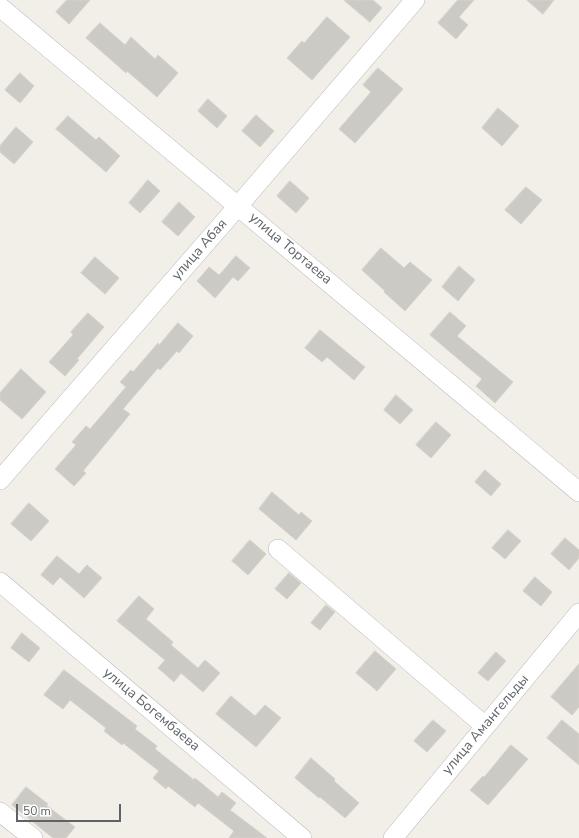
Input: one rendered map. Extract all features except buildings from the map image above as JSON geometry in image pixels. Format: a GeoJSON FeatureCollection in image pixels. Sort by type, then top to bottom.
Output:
{"type":"FeatureCollection","features":[{"type":"Feature","properties":{"kind":"street","name":"улица Абая"},"geometry":{"type":"LineString","coordinates":[[0,480],[415,0]]}},
{"type":"Feature","properties":{"kind":"street","name":"улица Тортаева"},"geometry":{"type":"LineString","coordinates":[[0,7],[579,492]]}},
{"type":"Feature","properties":{"kind":"street"},"geometry":{"type":"LineString","coordinates":[[278,549],[485,726]]}},
{"type":"Feature","properties":{"kind":"street","name":"улица Богембаева"},"geometry":{"type":"LineString","coordinates":[[0,582],[302,838]]}},
{"type":"Feature","properties":{"kind":"street","name":"улица Амангельды"},"geometry":{"type":"LineString","coordinates":[[393,838],[579,613]]}},
{"type":"Feature","properties":{"kind":"street"},"geometry":{"type":"LineString","coordinates":[[0,812],[33,838]]}}]}
